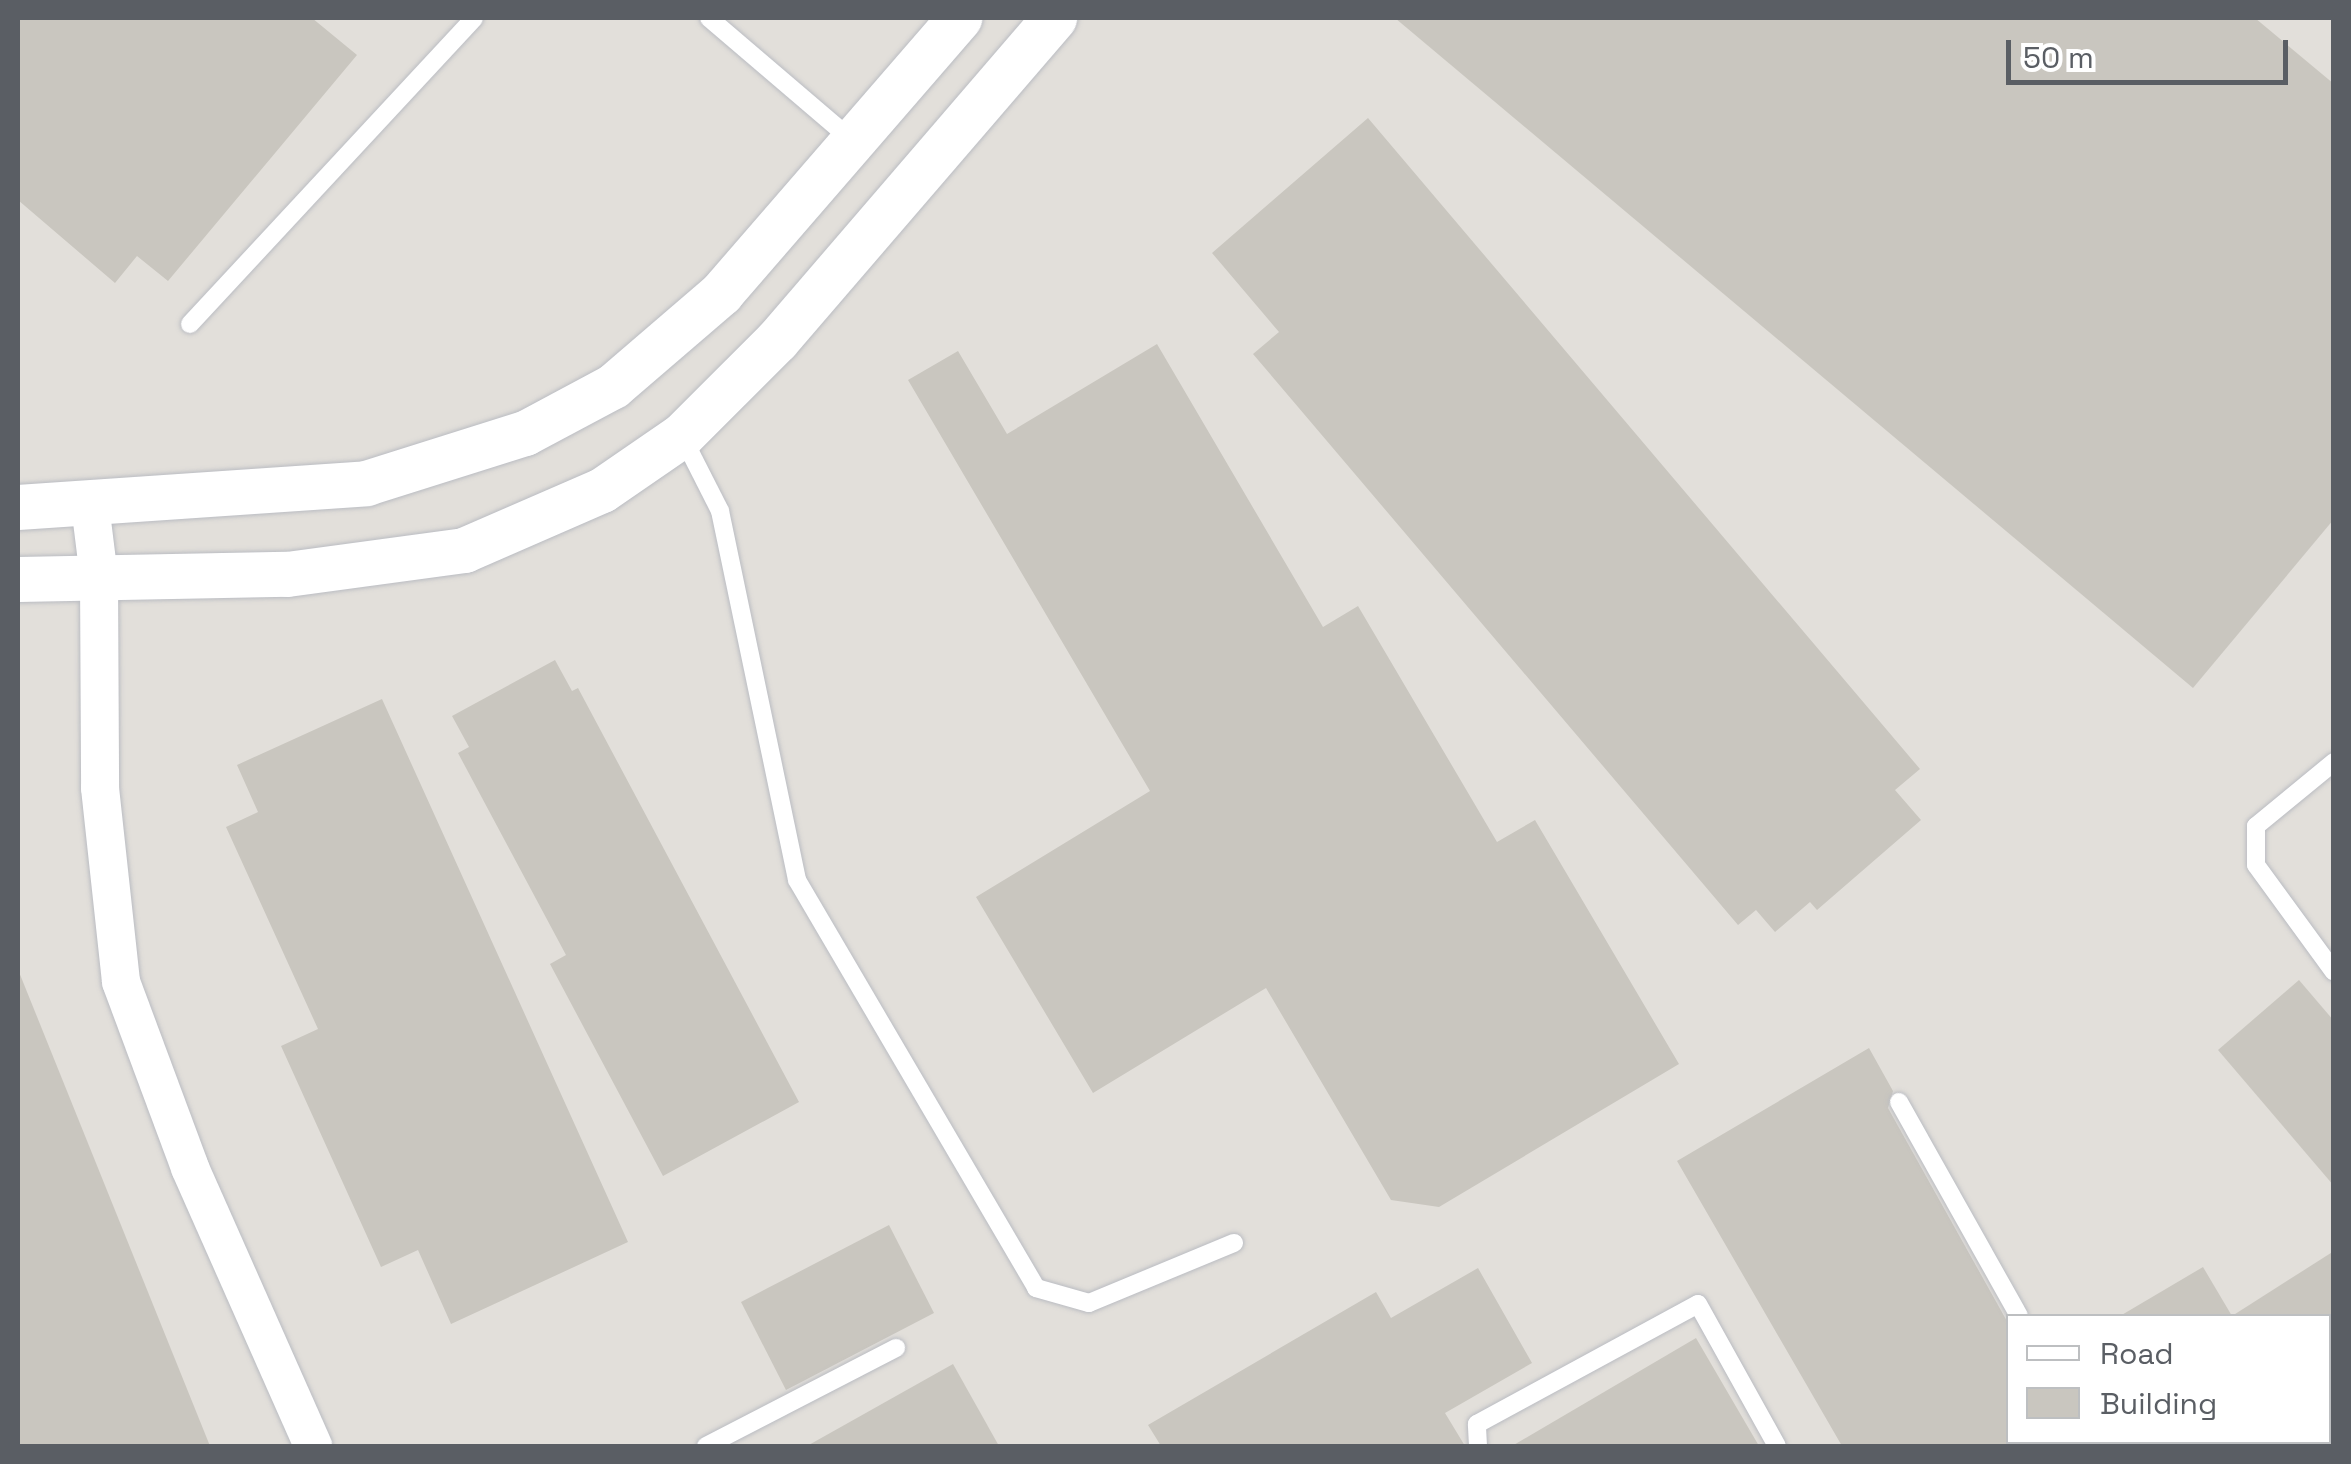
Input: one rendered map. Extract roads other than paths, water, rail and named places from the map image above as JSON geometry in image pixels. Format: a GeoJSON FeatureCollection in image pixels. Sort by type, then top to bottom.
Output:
{"type":"FeatureCollection","features":[{"type":"Feature","properties":{"kind":"street"},"geometry":{"type":"LineString","coordinates":[[18,507],[366,483],[525,433],[612,386],[721,293],[959,18]]}},
{"type":"Feature","properties":{"kind":"street"},"geometry":{"type":"LineString","coordinates":[[18,580],[287,574],[464,550],[602,490],[682,435],[778,340],[1054,18]]}},
{"type":"Feature","properties":{"kind":"street"},"geometry":{"type":"LineString","coordinates":[[90,505],[99,577],[100,788],[120,982],[190,1168],[313,1446]]}},
{"type":"Feature","properties":{"kind":"lane"},"geometry":{"type":"LineString","coordinates":[[190,324],[474,18]]}},
{"type":"Feature","properties":{"kind":"lane"},"geometry":{"type":"LineString","coordinates":[[710,18],[854,142]]}},
{"type":"Feature","properties":{"kind":"lane"},"geometry":{"type":"LineString","coordinates":[[682,435],[720,512],[798,880],[1036,1288],[1089,1303],[1234,1243]]}},
{"type":"Feature","properties":{"kind":"lane"},"geometry":{"type":"LineString","coordinates":[[2334,762],[2256,826],[2256,865],[2334,972]]}},
{"type":"Feature","properties":{"kind":"lane"},"geometry":{"type":"LineString","coordinates":[[1899,1102],[2018,1314]]}},
{"type":"Feature","properties":{"kind":"lane"},"geometry":{"type":"LineString","coordinates":[[1478,1446],[1477,1424],[1698,1304],[1777,1446]]}},
{"type":"Feature","properties":{"kind":"lane"},"geometry":{"type":"LineString","coordinates":[[706,1446],[896,1348]]}}]}
